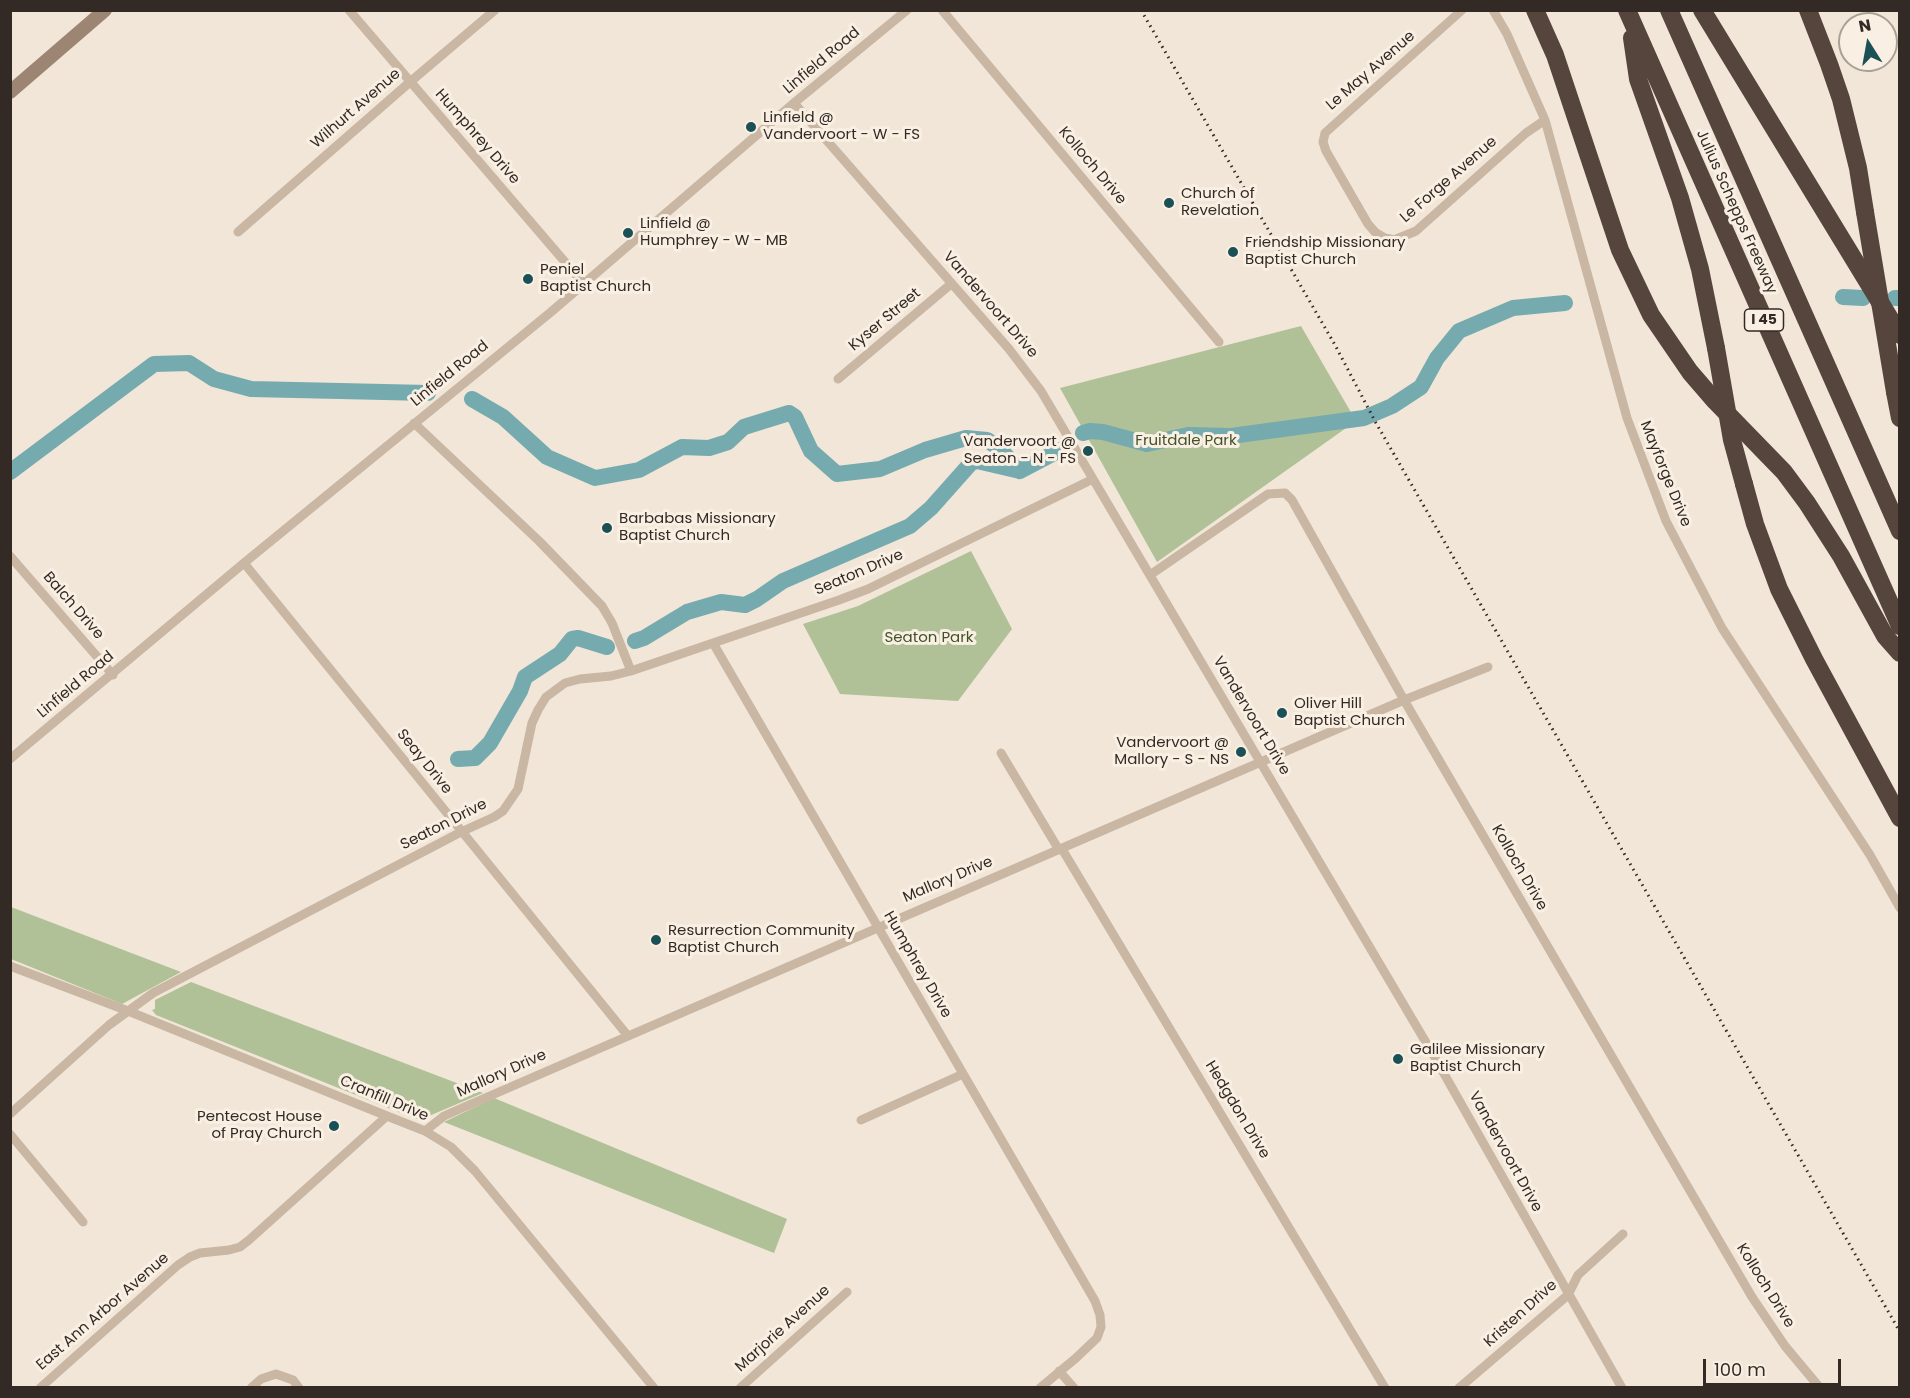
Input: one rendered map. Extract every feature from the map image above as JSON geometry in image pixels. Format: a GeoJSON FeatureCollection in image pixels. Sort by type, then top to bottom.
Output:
{"type":"FeatureCollection","features":[{"type":"Feature","properties":{"kind":"highway"},"geometry":{"type":"LineString","coordinates":[[1535,10],[1555,55],[1620,250],[1651,315],[1689,372],[1714,401],[1784,472],[1807,503],[1830,538],[1885,636],[1899,653]]}},
{"type":"Feature","properties":{"kind":"highway","name":"Julius Schepps Freeway"},"geometry":{"type":"LineString","coordinates":[[1669,10],[1899,531]]}},
{"type":"Feature","properties":{"kind":"highway"},"geometry":{"type":"LineString","coordinates":[[1702,10],[1899,334]]}},
{"type":"Feature","properties":{"kind":"highway"},"geometry":{"type":"LineString","coordinates":[[1808,10],[1841,99],[1851,137],[1899,418]]}},
{"type":"Feature","properties":{"kind":"highway"},"geometry":{"type":"LineString","coordinates":[[1627,12],[1638,79],[1680,198],[1700,269],[1732,440],[1755,524],[1779,589],[1899,818]]}},
{"type":"Feature","properties":{"kind":"highway","name":"Julius Schepps Freeway"},"geometry":{"type":"LineString","coordinates":[[1627,12],[1899,626]]}},
{"type":"Feature","properties":{"kind":"street"},"geometry":{"type":"LineString","coordinates":[[10,92],[105,10]]}},
{"type":"Feature","properties":{"kind":"street","name":"Humphrey Drive"},"geometry":{"type":"LineString","coordinates":[[349,10],[583,283]]}},
{"type":"Feature","properties":{"kind":"street","name":"Wilhurt Avenue"},"geometry":{"type":"LineString","coordinates":[[238,232],[495,10]]}},
{"type":"Feature","properties":{"kind":"street","name":"Linfield Road"},"geometry":{"type":"LineString","coordinates":[[10,759],[583,283],[906,10]]}},
{"type":"Feature","properties":{"kind":"street","name":"Kolloch Drive"},"geometry":{"type":"LineString","coordinates":[[942,10],[1219,342]]}},
{"type":"Feature","properties":{"kind":"street","name":"Le May Avenue"},"geometry":{"type":"LineString","coordinates":[[1351,195],[1326,151],[1323,142],[1325,133],[1461,10]]}},
{"type":"Feature","properties":{"kind":"street","name":"Mayforge Drive"},"geometry":{"type":"LineString","coordinates":[[1492,10],[1508,34],[1545,120],[1627,418],[1666,521],[1700,590],[1722,628],[1870,855],[1899,908]]}},
{"type":"Feature","properties":{"kind":"street","name":"Vandervoort Drive"},"geometry":{"type":"LineString","coordinates":[[794,103],[1027,372],[1054,411],[1434,1056],[1622,1388]]}},
{"type":"Feature","properties":{"kind":"street","name":"Le Forge Avenue"},"geometry":{"type":"LineString","coordinates":[[1351,195],[1375,232],[1394,240],[1404,238],[1416,231],[1526,133],[1545,120]]}},
{"type":"Feature","properties":{"kind":"street","name":"Kyser Street"},"geometry":{"type":"LineString","coordinates":[[838,379],[951,284]]}},
{"type":"Feature","properties":{"kind":"street"},"geometry":{"type":"LineString","coordinates":[[414,423],[539,542],[602,606],[612,623],[631,671]]}},
{"type":"Feature","properties":{"kind":"street","name":"Seaton Drive"},"geometry":{"type":"LineString","coordinates":[[10,1114],[128,1011],[153,993],[503,811],[518,789],[532,723],[546,697],[565,683],[631,671],[868,589],[1093,479]]}},
{"type":"Feature","properties":{"kind":"street","name":"Kolloch Drive"},"geometry":{"type":"LineString","coordinates":[[1150,575],[1268,494],[1285,493],[1292,501],[1404,700],[1752,1297],[1785,1346],[1820,1388]]}},
{"type":"Feature","properties":{"kind":"street","name":"Balch Drive"},"geometry":{"type":"LineString","coordinates":[[10,556],[113,675]]}},
{"type":"Feature","properties":{"kind":"street","name":"Seay Drive"},"geometry":{"type":"LineString","coordinates":[[244,563],[628,1035]]}},
{"type":"Feature","properties":{"kind":"street","name":"Humphrey Drive"},"geometry":{"type":"LineString","coordinates":[[713,643],[1095,1301],[1101,1327],[1097,1338],[1059,1371]]}},
{"type":"Feature","properties":{"kind":"street","name":"Mallory Drive"},"geometry":{"type":"LineString","coordinates":[[425,1131],[444,1116],[628,1035],[1404,700],[1488,667]]}},
{"type":"Feature","properties":{"kind":"street","name":"Hedgdon Drive"},"geometry":{"type":"LineString","coordinates":[[1001,753],[1385,1388]]}},
{"type":"Feature","properties":{"kind":"street","name":"Cranfill Drive"},"geometry":{"type":"LineString","coordinates":[[10,966],[425,1131],[450,1147],[476,1171],[654,1388]]}},
{"type":"Feature","properties":{"kind":"street"},"geometry":{"type":"LineString","coordinates":[[861,1120],[963,1074]]}},
{"type":"Feature","properties":{"kind":"street","name":"East Ann Arbor Avenue"},"geometry":{"type":"LineString","coordinates":[[40,1388],[178,1265],[200,1253],[229,1250],[240,1247],[249,1240],[387,1116]]}},
{"type":"Feature","properties":{"kind":"street"},"geometry":{"type":"LineString","coordinates":[[10,1134],[83,1222]]}},
{"type":"Feature","properties":{"kind":"street","name":"Kristen Drive"},"geometry":{"type":"LineString","coordinates":[[1459,1388],[1568,1295],[1578,1275],[1623,1234]]}},
{"type":"Feature","properties":{"kind":"street","name":"Marjorie Avenue"},"geometry":{"type":"LineString","coordinates":[[740,1388],[847,1292]]}},
{"type":"Feature","properties":{"kind":"street"},"geometry":{"type":"LineString","coordinates":[[1040,1388],[1059,1371],[1074,1388]]}},
{"type":"Feature","properties":{"kind":"street"},"geometry":{"type":"LineString","coordinates":[[251,1388],[261,1379],[276,1374],[293,1380],[299,1388]]}},
{"type":"Feature","properties":{"kind":"green space","name":"Fruitdale Park"},"geometry":{"type":"Polygon","coordinates":[[[1301,326],[1356,421],[1157,562],[1060,388],[1301,326]]]}},
{"type":"Feature","properties":{"kind":"green space","name":"Seaton Park"},"geometry":{"type":"Polygon","coordinates":[[[971,551],[1012,629],[958,701],[840,694],[803,624],[858,606],[971,551]]]}},
{"type":"Feature","properties":{"kind":"green space"},"geometry":{"type":"Polygon","coordinates":[[[10,907],[181,972],[122,1004],[11,959],[10,907]]]}},
{"type":"Feature","properties":{"kind":"green space"},"geometry":{"type":"Polygon","coordinates":[[[191,982],[483,1093],[429,1116],[416,1119],[156,1015],[152,1010],[155,1009],[155,1000],[191,982]]]}},
{"type":"Feature","properties":{"kind":"green space"},"geometry":{"type":"Polygon","coordinates":[[[494,1098],[787,1219],[774,1253],[444,1122],[494,1098]]]}},
{"type":"Feature","properties":{"kind":"waterway"},"geometry":{"type":"LineString","coordinates":[[1843,297],[1863,298]]}},
{"type":"Feature","properties":{"kind":"waterway"},"geometry":{"type":"LineString","coordinates":[[1895,298],[1900,298]]}},
{"type":"Feature","properties":{"kind":"waterway"},"geometry":{"type":"LineString","coordinates":[[1083,433],[1103,432],[1147,444],[1188,435],[1231,436],[1364,418],[1392,406],[1421,387],[1437,358],[1459,331],[1513,308],[1565,303]]}},
{"type":"Feature","properties":{"kind":"waterway"},"geometry":{"type":"LineString","coordinates":[[10,472],[154,364],[189,363],[214,379],[251,389],[428,393]]}},
{"type":"Feature","properties":{"kind":"waterway"},"geometry":{"type":"LineString","coordinates":[[472,399],[503,417],[547,457],[595,478],[639,470],[682,447],[709,448],[728,442],[744,427],[789,413],[795,417],[811,451],[837,474],[880,469],[925,450],[966,438],[987,440],[999,448],[1020,471],[1060,450]]}},
{"type":"Feature","properties":{"kind":"waterway"},"geometry":{"type":"LineString","coordinates":[[635,641],[687,612],[721,602],[745,605],[783,581],[910,526],[931,508],[971,463],[977,461],[1020,471]]}},
{"type":"Feature","properties":{"kind":"waterway"},"geometry":{"type":"LineString","coordinates":[[458,759],[475,758],[490,743],[520,691],[525,677],[560,654],[572,639],[578,638],[607,647]]}},
{"type":"Feature","properties":{"kind":"railway"},"geometry":{"type":"LineString","coordinates":[[1141,10],[1335,345],[1376,423],[1900,1332]]}},
{"type":"Feature","properties":{"kind":"place","name":"Linfield @ Vandervoort - W - FS"},"geometry":{"type":"Point","coordinates":[751,127]}},
{"type":"Feature","properties":{"kind":"place","name":"Church of Revelation"},"geometry":{"type":"Point","coordinates":[1169,203]}},
{"type":"Feature","properties":{"kind":"place","name":"Linfield @ Humphrey - W - MB"},"geometry":{"type":"Point","coordinates":[628,233]}},
{"type":"Feature","properties":{"kind":"place","name":"Friendship Missionary Baptist Church"},"geometry":{"type":"Point","coordinates":[1233,252]}},
{"type":"Feature","properties":{"kind":"place","name":"Peniel Baptist Church"},"geometry":{"type":"Point","coordinates":[528,279]}},
{"type":"Feature","properties":{"kind":"place","name":"Vandervoort @ Seaton - N - FS"},"geometry":{"type":"Point","coordinates":[1088,451]}},
{"type":"Feature","properties":{"kind":"place","name":"Barbabas Missionary Baptist Church"},"geometry":{"type":"Point","coordinates":[607,528]}},
{"type":"Feature","properties":{"kind":"place","name":"Oliver Hill Baptist Church"},"geometry":{"type":"Point","coordinates":[1282,713]}},
{"type":"Feature","properties":{"kind":"place","name":"Vandervoort @ Mallory - S - NS"},"geometry":{"type":"Point","coordinates":[1241,752]}},
{"type":"Feature","properties":{"kind":"place","name":"Resurrection Community Baptist Church"},"geometry":{"type":"Point","coordinates":[656,940]}},
{"type":"Feature","properties":{"kind":"place","name":"Galilee Missionary Baptist Church"},"geometry":{"type":"Point","coordinates":[1398,1059]}},
{"type":"Feature","properties":{"kind":"place","name":"Pentecost House of Pray Church"},"geometry":{"type":"Point","coordinates":[334,1126]}}]}
